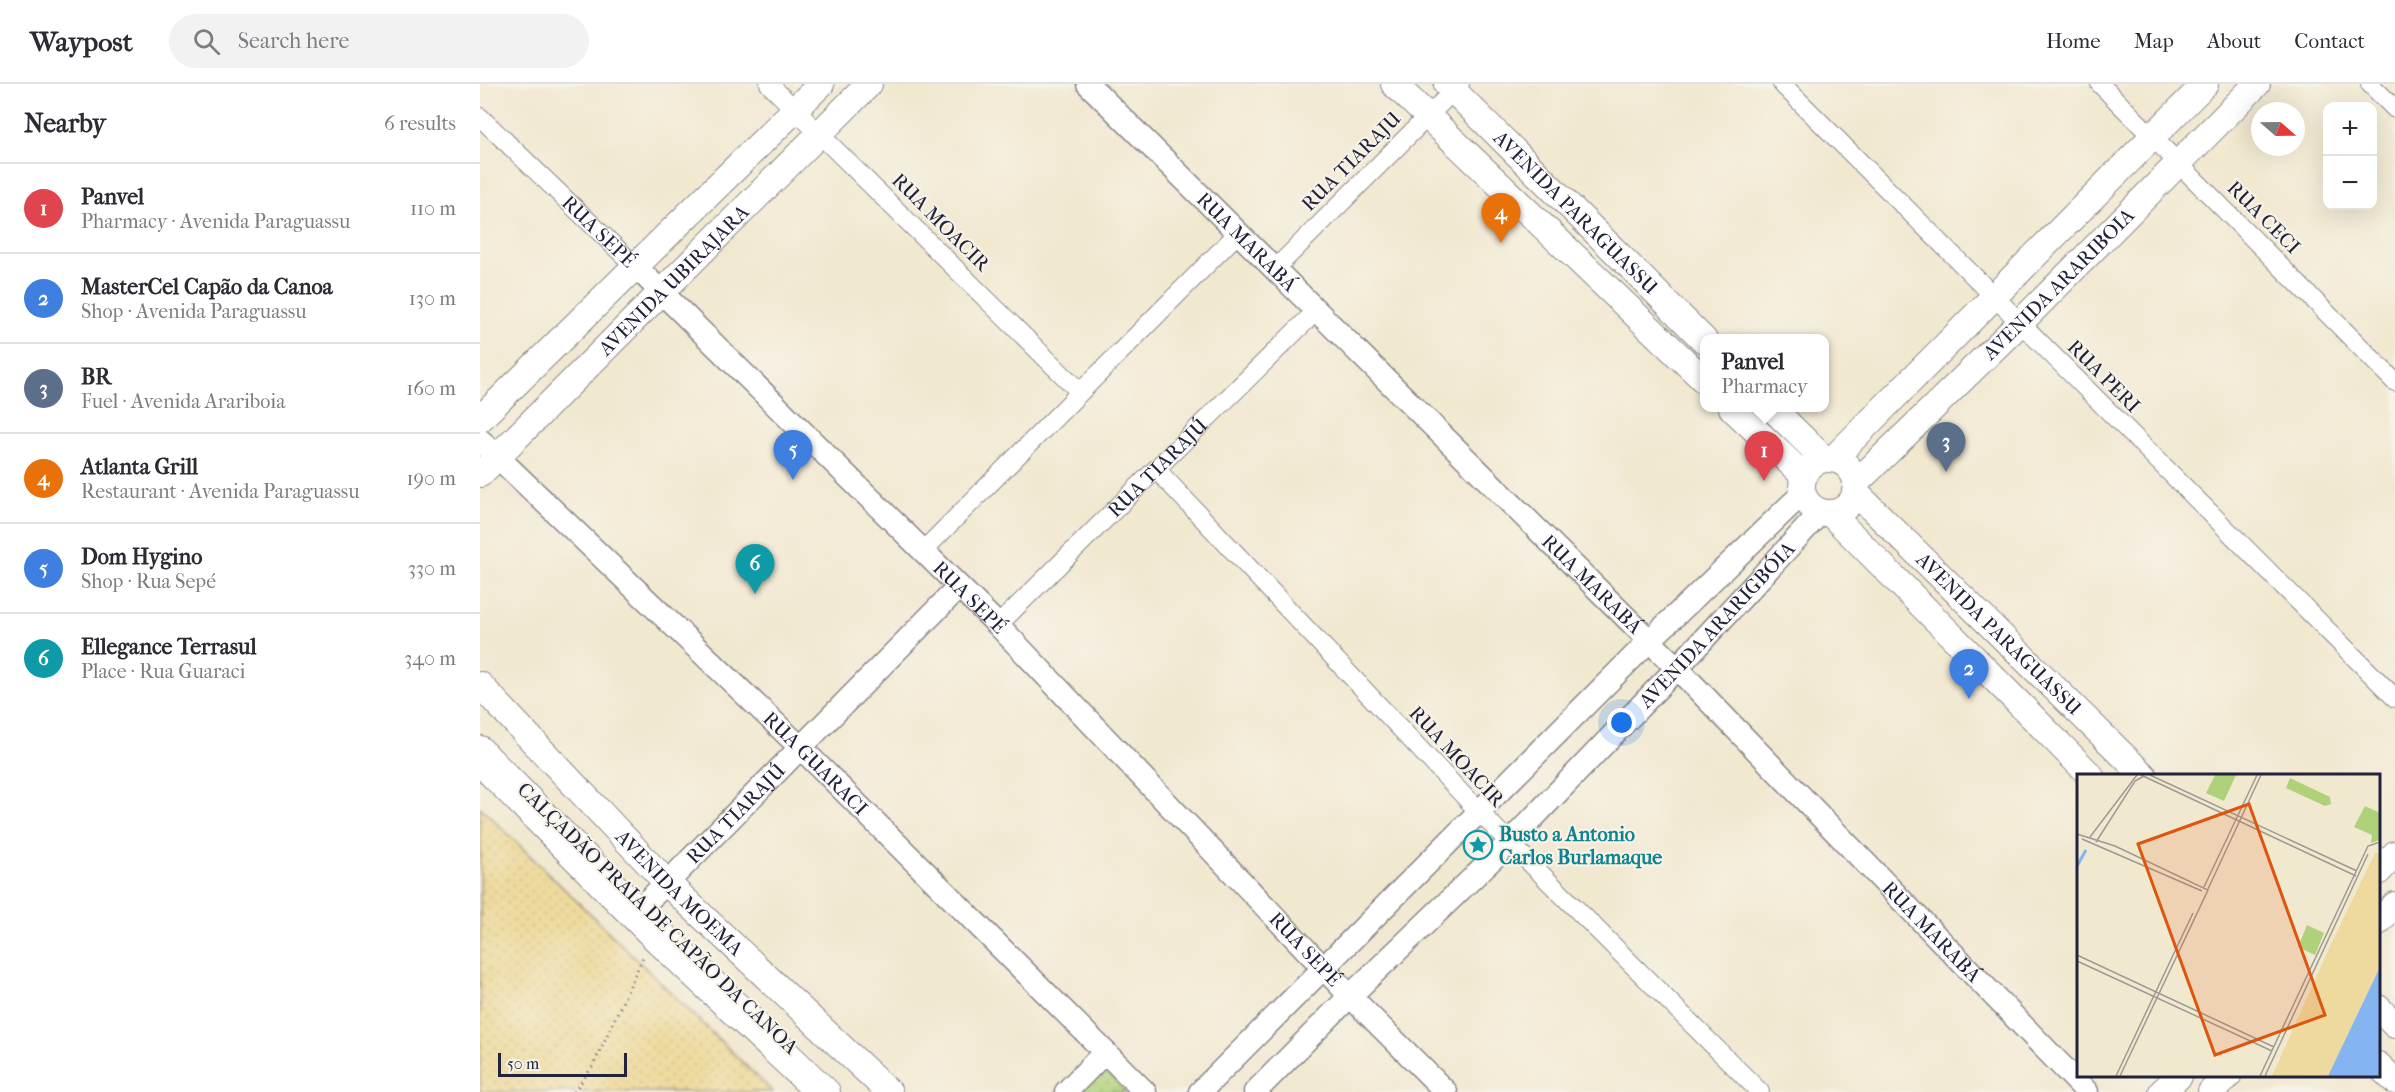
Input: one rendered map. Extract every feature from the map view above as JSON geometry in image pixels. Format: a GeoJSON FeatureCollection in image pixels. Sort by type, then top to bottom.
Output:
{"type":"FeatureCollection","features":[{"type":"Feature","properties":{"kind":"main road","name":"AVENIDA UBIRAJARA"},"geometry":{"type":"LineString","coordinates":[[480,419],[821,84]]}},
{"type":"Feature","properties":{"kind":"main road","name":"AVENIDA UBIRAJARA"},"geometry":{"type":"LineString","coordinates":[[486,458],[660,292],[869,84]]}},
{"type":"Feature","properties":{"kind":"main road","name":"AVENIDA PARAGUASSU"},"geometry":{"type":"LineString","coordinates":[[1394,84],[1700,377]]}},
{"type":"Feature","properties":{"kind":"main road","name":"AVENIDA ARARIBOIA"},"geometry":{"type":"LineString","coordinates":[[1829,459],[2205,84]]}},
{"type":"Feature","properties":{"kind":"main road","name":"AVENIDA ARARIBOIA"},"geometry":{"type":"LineString","coordinates":[[1856,487],[2257,84]]}},
{"type":"Feature","properties":{"kind":"main road","name":"AVENIDA PARAGUASSU"},"geometry":{"type":"LineString","coordinates":[[1453,86],[1700,336]]}},
{"type":"Feature","properties":{"kind":"main road"},"geometry":{"type":"LineString","coordinates":[[2090,200],[2116,226]]}},
{"type":"Feature","properties":{"kind":"main road"},"geometry":{"type":"LineString","coordinates":[[1736,412],[1804,484],[1807,502],[1826,512],[1846,506],[1856,487],[1849,467],[1829,459],[1776,412]]}},
{"type":"Feature","properties":{"kind":"main road"},"geometry":{"type":"LineString","coordinates":[[1804,484],[1816,462],[1829,459]]}},
{"type":"Feature","properties":{"kind":"main road","name":"AVENIDA PARAGUASSU"},"geometry":{"type":"LineString","coordinates":[[1856,487],[2142,774]]}},
{"type":"Feature","properties":{"kind":"main road","name":"AVENIDA PARAGUASSU"},"geometry":{"type":"LineString","coordinates":[[1826,512],[2089,774]]}},
{"type":"Feature","properties":{"kind":"main road","name":"AVENIDA MOEMA"},"geometry":{"type":"LineString","coordinates":[[480,686],[667,883],[889,1092]]}},
{"type":"Feature","properties":{"kind":"main road","name":"AVENIDA MOEMA"},"geometry":{"type":"LineString","coordinates":[[480,749],[637,910],[827,1092]]}},
{"type":"Feature","properties":{"kind":"main road"},"geometry":{"type":"LineString","coordinates":[[2380,871],[2395,854]]}},
{"type":"Feature","properties":{"kind":"main road"},"geometry":{"type":"LineString","coordinates":[[2380,921],[2395,905]]}},
{"type":"Feature","properties":{"kind":"main road"},"geometry":{"type":"LineString","coordinates":[[2380,1009],[2395,1025]]}},
{"type":"Feature","properties":{"kind":"main road"},"geometry":{"type":"LineString","coordinates":[[2380,1066],[2395,1081]]}},
{"type":"Feature","properties":{"kind":"main road"},"geometry":{"type":"LineString","coordinates":[[2163,1092],[2178,1077]]}},
{"type":"Feature","properties":{"kind":"main road"},"geometry":{"type":"LineString","coordinates":[[2211,1092],[2227,1077]]}},
{"type":"Feature","properties":{"kind":"street","name":"RUA MOACIR"},"geometry":{"type":"LineString","coordinates":[[769,84],[1080,392]]}},
{"type":"Feature","properties":{"kind":"street","name":"RUA MARABÁ"},"geometry":{"type":"LineString","coordinates":[[1088,84],[1677,668],[2087,1092]]}},
{"type":"Feature","properties":{"kind":"street","name":"RUA PERI"},"geometry":{"type":"LineString","coordinates":[[1782,84],[2019,324],[2395,698]]}},
{"type":"Feature","properties":{"kind":"street","name":"RUA CECI"},"geometry":{"type":"LineString","coordinates":[[2100,84],[2395,382]]}},
{"type":"Feature","properties":{"kind":"street"},"geometry":{"type":"LineString","coordinates":[[2370,84],[2395,109]]}},
{"type":"Feature","properties":{"kind":"street","name":"RUA TIARAJU"},"geometry":{"type":"LineString","coordinates":[[1274,270],[1427,117],[1453,86]]}},
{"type":"Feature","properties":{"kind":"street","name":"RUA SEPÉ"},"geometry":{"type":"LineString","coordinates":[[480,117],[635,266],[998,625],[1350,996],[1446,1092]]}},
{"type":"Feature","properties":{"kind":"street"},"geometry":{"type":"LineString","coordinates":[[924,551],[1238,233]]}},
{"type":"Feature","properties":{"kind":"street","name":"RUA TIARAJÚ"},"geometry":{"type":"LineString","coordinates":[[998,625],[1316,311]]}},
{"type":"Feature","properties":{"kind":"street","name":"RUA GUARACI"},"geometry":{"type":"LineString","coordinates":[[486,458],[800,747],[1145,1092]]}},
{"type":"Feature","properties":{"kind":"street","name":"RUA MOACIR"},"geometry":{"type":"LineString","coordinates":[[1156,469],[1509,843],[1760,1092]]}},
{"type":"Feature","properties":{"kind":"street","name":"AVENIDA ARARIGBÓIA"},"geometry":{"type":"LineString","coordinates":[[1200,1092],[1323,966],[1480,813],[1804,484]]}},
{"type":"Feature","properties":{"kind":"street","name":"AVENIDA ARARIGBÓIA"},"geometry":{"type":"LineString","coordinates":[[1255,1092],[1350,996],[1509,843],[1826,512]]}},
{"type":"Feature","properties":{"kind":"street","name":"RUA TIARAJÚ"},"geometry":{"type":"LineString","coordinates":[[637,910],[667,883],[959,587]]}},
{"type":"Feature","properties":{"kind":"street","name":"CALÇADÃO PRAIA DE CAPÃO DA CANOA"},"geometry":{"type":"LineString","coordinates":[[480,771],[650,942],[809,1092]]}},
{"type":"Feature","properties":{"kind":"street"},"geometry":{"type":"LineString","coordinates":[[1066,1092],[1105,1052]]}},
{"type":"Feature","properties":{"kind":"path"},"geometry":{"type":"LineString","coordinates":[[574,1092],[593,1065],[650,942]]}},
{"type":"Feature","properties":{"kind":"sand"},"geometry":{"type":"Polygon","coordinates":[[[480,807],[773,1092],[480,1092],[480,807]]]}},
{"type":"Feature","properties":{"kind":"green space"},"geometry":{"type":"Polygon","coordinates":[[[1103,1068],[1126,1092],[1079,1092],[1103,1068]]]}},
{"type":"Feature","properties":{"kind":"place","name":"Atlanta Grill"},"geometry":{"type":"Point","coordinates":[1501,243]}},
{"type":"Feature","properties":{"kind":"place","name":"BR"},"geometry":{"type":"Point","coordinates":[1946,472]}},
{"type":"Feature","properties":{"kind":"place","name":"Dom Hygino"},"geometry":{"type":"Point","coordinates":[793,480]}},
{"type":"Feature","properties":{"kind":"place","name":"Panvel"},"geometry":{"type":"Point","coordinates":[1764,481]}},
{"type":"Feature","properties":{"kind":"place","name":"Ellegance Terrasul"},"geometry":{"type":"Point","coordinates":[755,594]}},
{"type":"Feature","properties":{"kind":"place","name":"MasterCel Capão da Canoa"},"geometry":{"type":"Point","coordinates":[1969,699]}},
{"type":"Feature","properties":{"kind":"place","name":"Busto a Antonio Carlos Burlamaque"},"geometry":{"type":"Point","coordinates":[1478,845]}}]}
